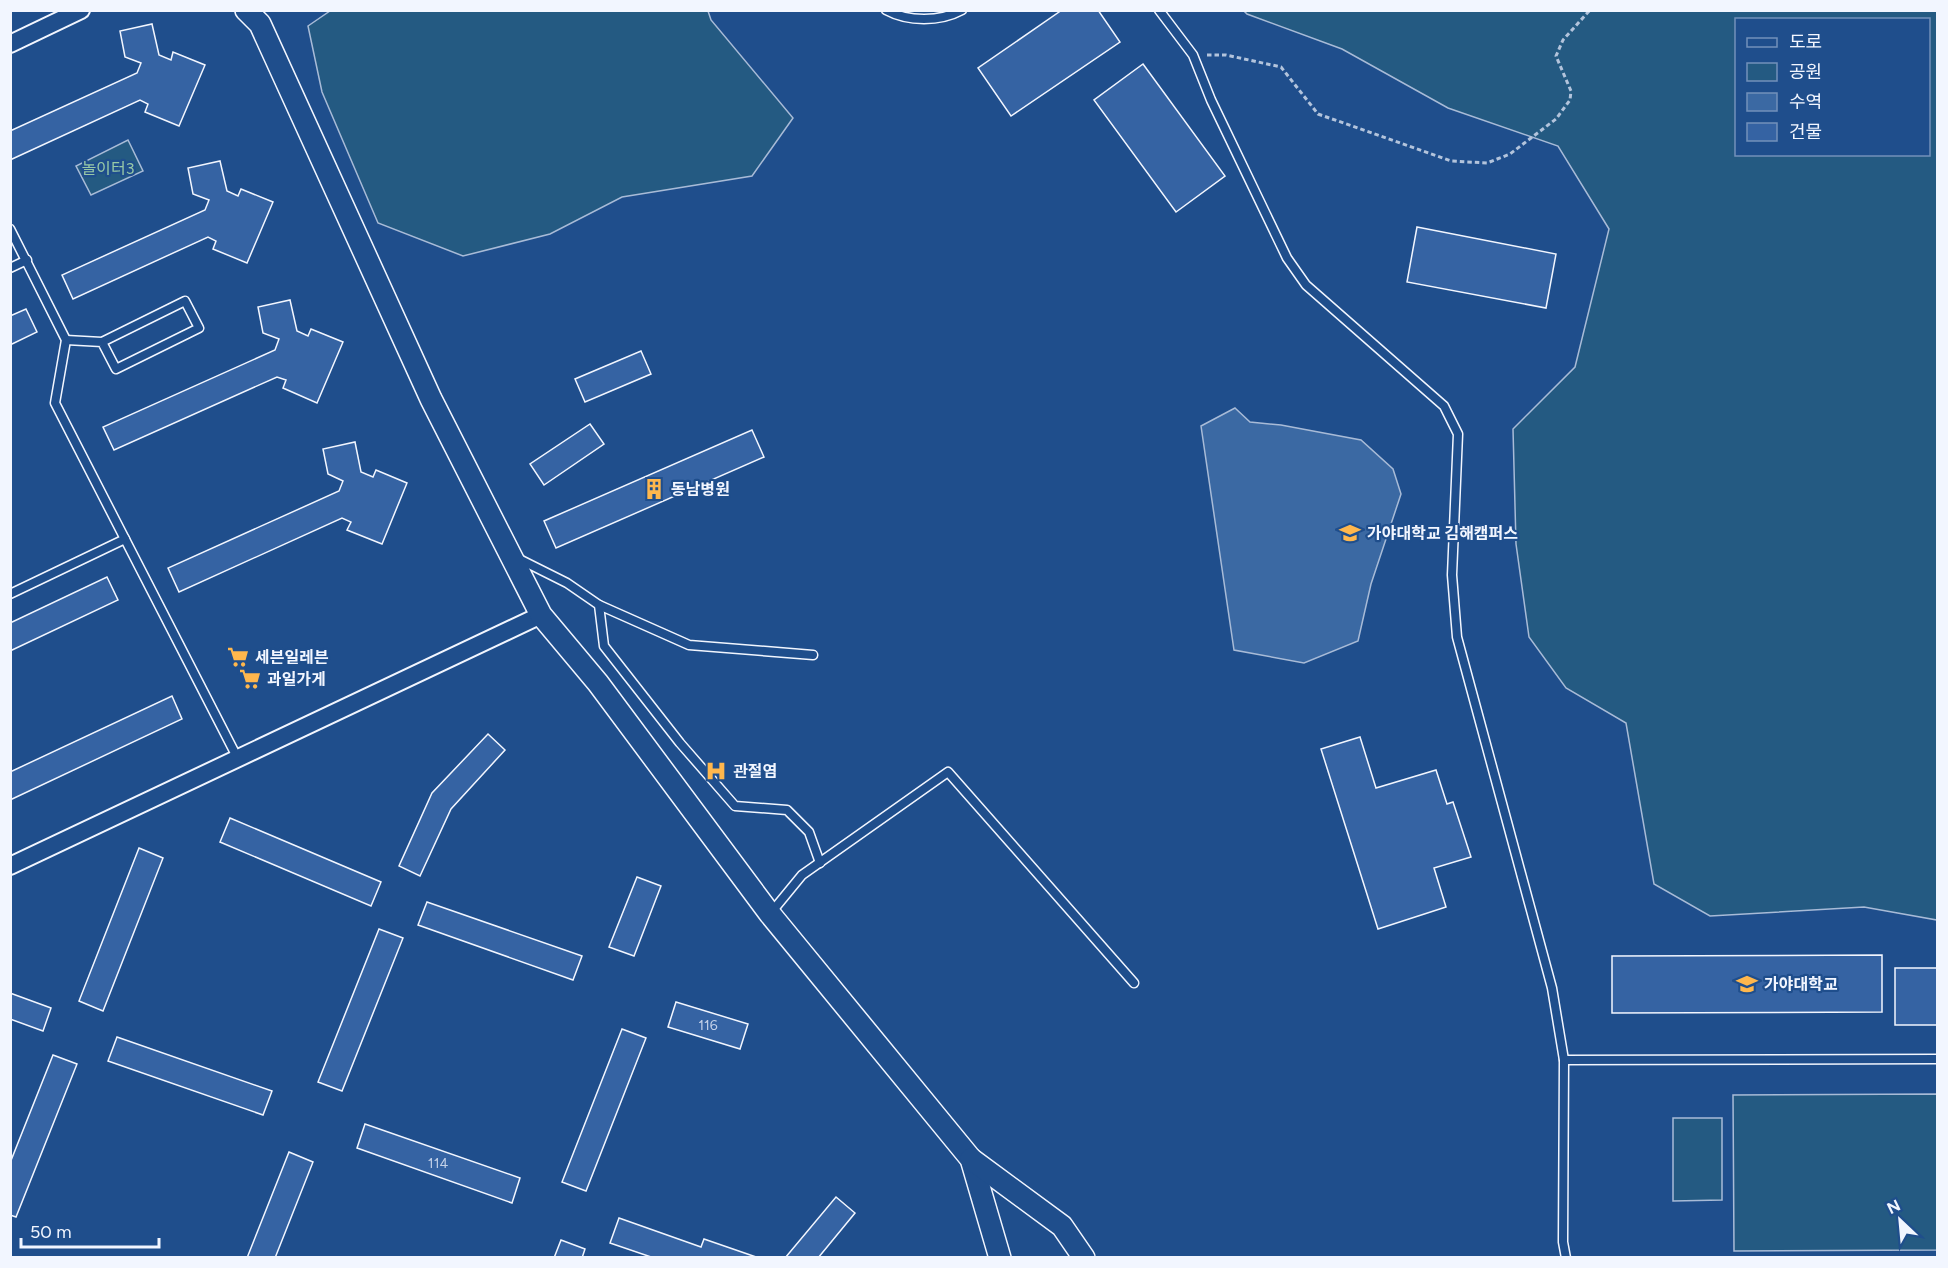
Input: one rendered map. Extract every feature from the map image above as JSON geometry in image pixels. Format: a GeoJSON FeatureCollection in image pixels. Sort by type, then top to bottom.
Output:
{"type":"FeatureCollection","features":[{"type":"Feature","properties":{"kind":"street"},"geometry":{"type":"LineString","coordinates":[[10,44],[81,10]]}},
{"type":"Feature","properties":{"kind":"street"},"geometry":{"type":"LineString","coordinates":[[246,10],[260,24],[431,399],[541,615],[598,683],[770,915],[971,1158],[1062,1226],[1084,1257]]}},
{"type":"Feature","properties":{"kind":"street"},"geometry":{"type":"LineString","coordinates":[[10,866],[541,615]]}},
{"type":"Feature","properties":{"kind":"street"},"geometry":{"type":"LineString","coordinates":[[971,1158],[1000,1257]]}},
{"type":"Feature","properties":{"kind":"lane"},"geometry":{"type":"LineString","coordinates":[[886,10],[914,19],[935,18],[962,10]]}},
{"type":"Feature","properties":{"kind":"lane"},"geometry":{"type":"LineString","coordinates":[[1159,10],[1193,55],[1211,100],[1287,258],[1306,285],[1444,406],[1458,434],[1452,575],[1457,638],[1552,988],[1564,1060],[1563,1242],[1566,1257]]}},
{"type":"Feature","properties":{"kind":"lane"},"geometry":{"type":"LineString","coordinates":[[10,229],[66,340],[55,403],[237,757]]}},
{"type":"Feature","properties":{"kind":"lane"},"geometry":{"type":"LineString","coordinates":[[10,268],[27,260]]}},
{"type":"Feature","properties":{"kind":"lane"},"geometry":{"type":"LineString","coordinates":[[66,340],[102,342],[186,301],[199,328],[117,369],[102,342]]}},
{"type":"Feature","properties":{"kind":"lane"},"geometry":{"type":"LineString","coordinates":[[10,594],[125,539]]}},
{"type":"Feature","properties":{"kind":"lane"},"geometry":{"type":"LineString","coordinates":[[511,555],[567,582],[599,605],[689,645],[813,655]]}},
{"type":"Feature","properties":{"kind":"lane"},"geometry":{"type":"LineString","coordinates":[[599,605],[604,646],[680,743],[735,806],[788,810],[809,832],[820,862]]}},
{"type":"Feature","properties":{"kind":"lane"},"geometry":{"type":"LineString","coordinates":[[770,915],[802,875],[948,772],[1134,984]]}},
{"type":"Feature","properties":{"kind":"lane"},"geometry":{"type":"LineString","coordinates":[[1564,1060],[1938,1059]]}},
{"type":"Feature","properties":{"kind":"path"},"geometry":{"type":"LineString","coordinates":[[1193,55],[1226,55],[1281,67],[1318,114],[1451,161],[1487,164],[1510,154],[1556,119],[1570,100],[1571,91],[1556,56],[1563,40],[1590,10]]}},
{"type":"Feature","properties":{"kind":"green space"},"geometry":{"type":"Polygon","coordinates":[[[330,11],[708,11],[711,20],[793,118],[752,176],[622,197],[550,234],[463,256],[378,223],[322,92],[308,26],[330,11]]]}},
{"type":"Feature","properties":{"kind":"green space"},"geometry":{"type":"Polygon","coordinates":[[[1244,11],[1937,11],[1937,920],[1864,907],[1710,916],[1654,884],[1626,723],[1566,688],[1529,637],[1516,544],[1513,429],[1575,367],[1609,229],[1558,146],[1448,108],[1342,49],[1244,11]]]}},
{"type":"Feature","properties":{"kind":"green space","name":"놀이터3"},"geometry":{"type":"Polygon","coordinates":[[[128,140],[143,171],[91,195],[76,166],[128,140]]]}},
{"type":"Feature","properties":{"kind":"green space"},"geometry":{"type":"Polygon","coordinates":[[[1937,1094],[1937,1250],[1734,1251],[1733,1095],[1937,1094]]]}},
{"type":"Feature","properties":{"kind":"green space"},"geometry":{"type":"Polygon","coordinates":[[[1673,1118],[1722,1118],[1722,1200],[1673,1201],[1673,1118]]]}},
{"type":"Feature","properties":{"kind":"water"},"geometry":{"type":"Polygon","coordinates":[[[1235,408],[1250,422],[1281,425],[1361,440],[1393,469],[1401,494],[1371,584],[1358,641],[1304,663],[1234,650],[1201,426],[1235,408]]]}},
{"type":"Feature","properties":{"kind":"building"},"geometry":{"type":"Polygon","coordinates":[[[1062,10],[1098,10],[1120,42],[1011,116],[978,68],[1062,10]]]}},
{"type":"Feature","properties":{"kind":"building"},"geometry":{"type":"Polygon","coordinates":[[[152,24],[159,55],[171,60],[173,52],[205,65],[179,126],[145,112],[148,104],[140,100],[10,160],[10,131],[137,73],[141,63],[125,57],[120,31],[152,24]]]}},
{"type":"Feature","properties":{"kind":"building"},"geometry":{"type":"Polygon","coordinates":[[[1143,64],[1225,176],[1176,212],[1094,100],[1143,64]]]}},
{"type":"Feature","properties":{"kind":"building"},"geometry":{"type":"Polygon","coordinates":[[[220,161],[227,191],[238,196],[241,189],[273,202],[247,263],[213,249],[216,241],[208,237],[73,299],[62,275],[205,210],[209,200],[193,194],[188,168],[220,161]]]}},
{"type":"Feature","properties":{"kind":"building"},"geometry":{"type":"Polygon","coordinates":[[[1417,227],[1556,254],[1546,308],[1407,282],[1417,227]]]}},
{"type":"Feature","properties":{"kind":"building"},"geometry":{"type":"Polygon","coordinates":[[[290,300],[297,331],[308,336],[311,329],[343,342],[317,403],[283,388],[286,380],[277,377],[114,450],[103,427],[275,350],[279,339],[263,333],[258,307],[290,300]]]}},
{"type":"Feature","properties":{"kind":"building"},"geometry":{"type":"Polygon","coordinates":[[[26,309],[37,332],[10,345],[10,316],[26,309]]]}},
{"type":"Feature","properties":{"kind":"building"},"geometry":{"type":"Polygon","coordinates":[[[641,351],[651,374],[585,402],[575,379],[641,351]]]}},
{"type":"Feature","properties":{"kind":"building"},"geometry":{"type":"Polygon","coordinates":[[[590,424],[604,444],[544,485],[530,464],[590,424]]]}},
{"type":"Feature","properties":{"kind":"building","name":"동남병원"},"geometry":{"type":"Polygon","coordinates":[[[752,430],[764,457],[556,548],[544,521],[752,430]]]}},
{"type":"Feature","properties":{"kind":"building"},"geometry":{"type":"Polygon","coordinates":[[[355,442],[361,472],[373,477],[376,470],[407,483],[382,544],[347,530],[351,522],[342,518],[179,592],[168,568],[339,491],[343,481],[328,474],[323,449],[355,442]]]}},
{"type":"Feature","properties":{"kind":"building"},"geometry":{"type":"Polygon","coordinates":[[[107,577],[118,600],[10,651],[10,623],[107,577]]]}},
{"type":"Feature","properties":{"kind":"building"},"geometry":{"type":"Polygon","coordinates":[[[172,696],[182,719],[10,800],[10,772],[172,696]]]}},
{"type":"Feature","properties":{"kind":"building"},"geometry":{"type":"Polygon","coordinates":[[[488,734],[505,750],[451,809],[420,876],[399,866],[432,793],[488,734]]]}},
{"type":"Feature","properties":{"kind":"building"},"geometry":{"type":"Polygon","coordinates":[[[1360,737],[1376,788],[1436,770],[1447,804],[1453,802],[1471,857],[1434,868],[1446,907],[1378,929],[1321,749],[1360,737]]]}},
{"type":"Feature","properties":{"kind":"building"},"geometry":{"type":"Polygon","coordinates":[[[230,818],[381,882],[371,906],[220,842],[230,818]]]}},
{"type":"Feature","properties":{"kind":"building"},"geometry":{"type":"Polygon","coordinates":[[[139,848],[163,858],[103,1011],[79,1001],[139,848]]]}},
{"type":"Feature","properties":{"kind":"building"},"geometry":{"type":"Polygon","coordinates":[[[637,877],[661,886],[634,956],[609,947],[637,877]]]}},
{"type":"Feature","properties":{"kind":"building"},"geometry":{"type":"Polygon","coordinates":[[[427,902],[582,956],[573,980],[418,925],[427,902]]]}},
{"type":"Feature","properties":{"kind":"building"},"geometry":{"type":"Polygon","coordinates":[[[379,929],[403,938],[342,1091],[318,1082],[379,929]]]}},
{"type":"Feature","properties":{"kind":"building","name":"가야대학교"},"geometry":{"type":"Polygon","coordinates":[[[1882,955],[1882,1012],[1612,1013],[1612,956],[1882,955]]]}},
{"type":"Feature","properties":{"kind":"building"},"geometry":{"type":"Polygon","coordinates":[[[1895,968],[1938,968],[1938,1025],[1895,1025],[1895,968]]]}},
{"type":"Feature","properties":{"kind":"building"},"geometry":{"type":"Polygon","coordinates":[[[10,993],[51,1008],[43,1031],[10,1019],[10,993]]]}},
{"type":"Feature","properties":{"kind":"building"},"geometry":{"type":"Polygon","coordinates":[[[676,1002],[748,1024],[740,1049],[668,1027],[676,1002]]]}},
{"type":"Feature","properties":{"kind":"building"},"geometry":{"type":"Polygon","coordinates":[[[622,1029],[646,1038],[586,1191],[562,1182],[622,1029]]]}},
{"type":"Feature","properties":{"kind":"building"},"geometry":{"type":"Polygon","coordinates":[[[117,1037],[272,1091],[263,1115],[108,1061],[117,1037]]]}},
{"type":"Feature","properties":{"kind":"building"},"geometry":{"type":"Polygon","coordinates":[[[53,1055],[77,1064],[16,1217],[10,1215],[10,1163],[53,1055]]]}},
{"type":"Feature","properties":{"kind":"building"},"geometry":{"type":"Polygon","coordinates":[[[365,1124],[520,1178],[512,1203],[357,1148],[365,1124]]]}},
{"type":"Feature","properties":{"kind":"building"},"geometry":{"type":"Polygon","coordinates":[[[289,1152],[313,1162],[275,1258],[247,1258],[289,1152]]]}},
{"type":"Feature","properties":{"kind":"building"},"geometry":{"type":"Polygon","coordinates":[[[836,1197],[855,1213],[818,1258],[785,1258],[836,1197]]]}},
{"type":"Feature","properties":{"kind":"building"},"geometry":{"type":"Polygon","coordinates":[[[619,1218],[701,1247],[704,1239],[759,1258],[654,1258],[610,1243],[619,1218]]]}},
{"type":"Feature","properties":{"kind":"building"},"geometry":{"type":"Polygon","coordinates":[[[561,1240],[585,1249],[582,1258],[554,1258],[561,1240]]]}},
{"type":"Feature","properties":{"kind":"place","name":"동남병원"},"geometry":{"type":"Point","coordinates":[654,489]}},
{"type":"Feature","properties":{"kind":"place","name":"가야대학교 김해캠퍼스"},"geometry":{"type":"Point","coordinates":[1350,533]}},
{"type":"Feature","properties":{"kind":"place","name":"세븐일레븐"},"geometry":{"type":"Point","coordinates":[238,657]}},
{"type":"Feature","properties":{"kind":"place","name":"과일가게"},"geometry":{"type":"Point","coordinates":[250,679]}},
{"type":"Feature","properties":{"kind":"place","name":"관절염"},"geometry":{"type":"Point","coordinates":[716,771]}},
{"type":"Feature","properties":{"kind":"place","name":"가야대학교"},"geometry":{"type":"Point","coordinates":[1747,984]}}]}
